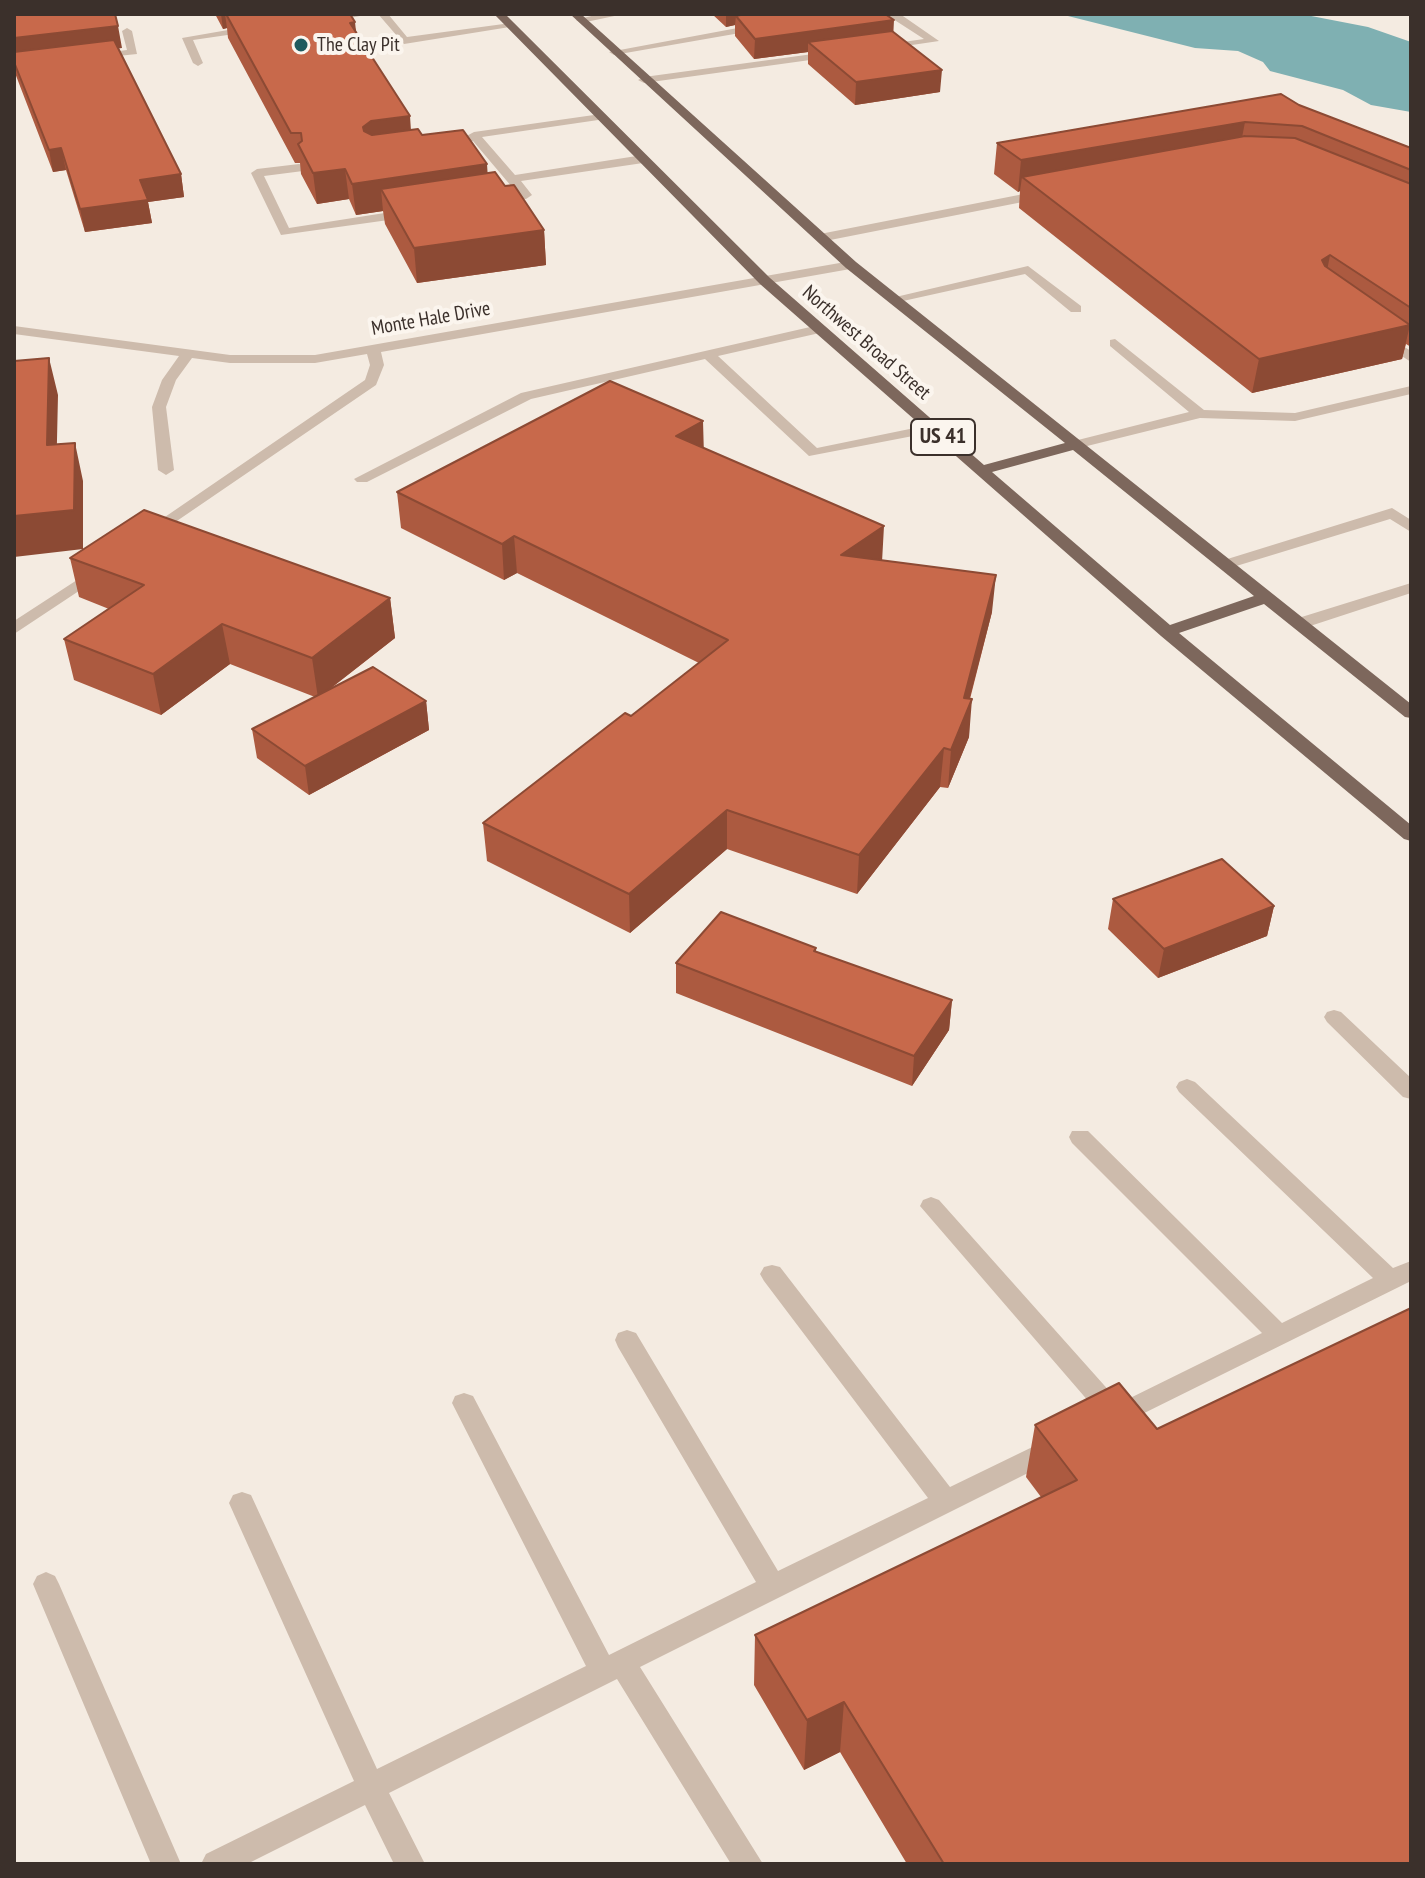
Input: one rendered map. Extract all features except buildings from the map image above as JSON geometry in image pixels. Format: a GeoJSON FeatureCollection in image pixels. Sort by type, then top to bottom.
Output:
{"type":"FeatureCollection","features":[{"type":"Feature","properties":{"kind":"main road","name":"Northwest Broad Street"},"geometry":{"type":"LineString","coordinates":[[499,14],[765,281],[1167,632],[1411,835]]}},
{"type":"Feature","properties":{"kind":"main road"},"geometry":{"type":"LineString","coordinates":[[578,17],[851,265],[1411,713]]}},
{"type":"Feature","properties":{"kind":"main road"},"geometry":{"type":"LineString","coordinates":[[981,470],[1075,445]]}},
{"type":"Feature","properties":{"kind":"main road"},"geometry":{"type":"LineString","coordinates":[[1167,632],[1264,598]]}},
{"type":"Feature","properties":{"kind":"street"},"geometry":{"type":"LineString","coordinates":[[322,20],[366,14]]}},
{"type":"Feature","properties":{"kind":"street"},"geometry":{"type":"LineString","coordinates":[[383,14],[404,41],[511,26]]}},
{"type":"Feature","properties":{"kind":"street"},"geometry":{"type":"LineString","coordinates":[[578,17],[619,14]]}},
{"type":"Feature","properties":{"kind":"street"},"geometry":{"type":"LineString","coordinates":[[873,49],[934,41],[896,16],[884,14]]}},
{"type":"Feature","properties":{"kind":"street"},"geometry":{"type":"LineString","coordinates":[[614,52],[768,25]]}},
{"type":"Feature","properties":{"kind":"street"},"geometry":{"type":"LineString","coordinates":[[198,63],[187,38],[262,28]]}},
{"type":"Feature","properties":{"kind":"street"},"geometry":{"type":"LineString","coordinates":[[87,58],[133,52],[127,31]]}},
{"type":"Feature","properties":{"kind":"street"},"geometry":{"type":"LineString","coordinates":[[644,80],[842,53]]}},
{"type":"Feature","properties":{"kind":"street"},"geometry":{"type":"LineString","coordinates":[[451,147],[474,135],[601,117]]}},
{"type":"Feature","properties":{"kind":"street"},"geometry":{"type":"LineString","coordinates":[[474,135],[526,195],[481,202]]}},
{"type":"Feature","properties":{"kind":"street"},"geometry":{"type":"LineString","coordinates":[[512,179],[643,159]]}},
{"type":"Feature","properties":{"kind":"street"},"geometry":{"type":"LineString","coordinates":[[299,168],[257,173],[285,232],[421,211]]}},
{"type":"Feature","properties":{"kind":"street"},"geometry":{"type":"LineString","coordinates":[[820,238],[1057,192]]}},
{"type":"Feature","properties":{"kind":"street","name":"Monte Hale Drive"},"geometry":{"type":"LineString","coordinates":[[14,330],[230,359],[315,359],[851,265]]}},
{"type":"Feature","properties":{"kind":"street"},"geometry":{"type":"LineString","coordinates":[[894,299],[1028,270],[1076,309]]}},
{"type":"Feature","properties":{"kind":"street"},"geometry":{"type":"LineString","coordinates":[[362,479],[526,396],[819,329]]}},
{"type":"Feature","properties":{"kind":"street"},"geometry":{"type":"LineString","coordinates":[[1374,331],[1411,358]]}},
{"type":"Feature","properties":{"kind":"street"},"geometry":{"type":"LineString","coordinates":[[1115,343],[1200,414]]}},
{"type":"Feature","properties":{"kind":"street"},"geometry":{"type":"LineString","coordinates":[[14,629],[371,382],[377,365],[373,349]]}},
{"type":"Feature","properties":{"kind":"street"},"geometry":{"type":"LineString","coordinates":[[166,470],[159,407],[169,380],[189,353]]}},
{"type":"Feature","properties":{"kind":"street"},"geometry":{"type":"LineString","coordinates":[[709,356],[814,453],[934,428]]}},
{"type":"Feature","properties":{"kind":"street"},"geometry":{"type":"LineString","coordinates":[[1075,445],[1200,414],[1295,417],[1411,390]]}},
{"type":"Feature","properties":{"kind":"street"},"geometry":{"type":"LineString","coordinates":[[1227,564],[1392,513],[1411,527]]}},
{"type":"Feature","properties":{"kind":"street"},"geometry":{"type":"LineString","coordinates":[[1298,624],[1411,588]]}},
{"type":"Feature","properties":{"kind":"street"},"geometry":{"type":"LineString","coordinates":[[1334,1017],[1411,1091]]}},
{"type":"Feature","properties":{"kind":"street"},"geometry":{"type":"LineString","coordinates":[[216,1864],[1400,1275],[1187,1087]]}},
{"type":"Feature","properties":{"kind":"street"},"geometry":{"type":"LineString","coordinates":[[1080,1137],[1279,1335]]}},
{"type":"Feature","properties":{"kind":"street"},"geometry":{"type":"LineString","coordinates":[[931,1206],[1117,1417]]}},
{"type":"Feature","properties":{"kind":"street"},"geometry":{"type":"LineString","coordinates":[[772,1274],[946,1501]]}},
{"type":"Feature","properties":{"kind":"street"},"geometry":{"type":"LineString","coordinates":[[627,1340],[773,1587]]}},
{"type":"Feature","properties":{"kind":"street"},"geometry":{"type":"LineString","coordinates":[[464,1403],[613,1667],[748,1864]]}},
{"type":"Feature","properties":{"kind":"street"},"geometry":{"type":"LineString","coordinates":[[242,1503],[371,1787],[410,1864]]}},
{"type":"Feature","properties":{"kind":"street"},"geometry":{"type":"LineString","coordinates":[[46,1584],[166,1864]]}},
{"type":"Feature","properties":{"kind":"water"},"geometry":{"type":"Polygon","coordinates":[[[1060,14],[1301,14],[1368,27],[1411,42],[1411,112],[1371,105],[1343,90],[1270,71],[1263,62],[1238,51],[1195,48],[1060,14]]]}},
{"type":"Feature","properties":{"kind":"place","name":"The Clay Pit"},"geometry":{"type":"Point","coordinates":[301,45]}}]}
